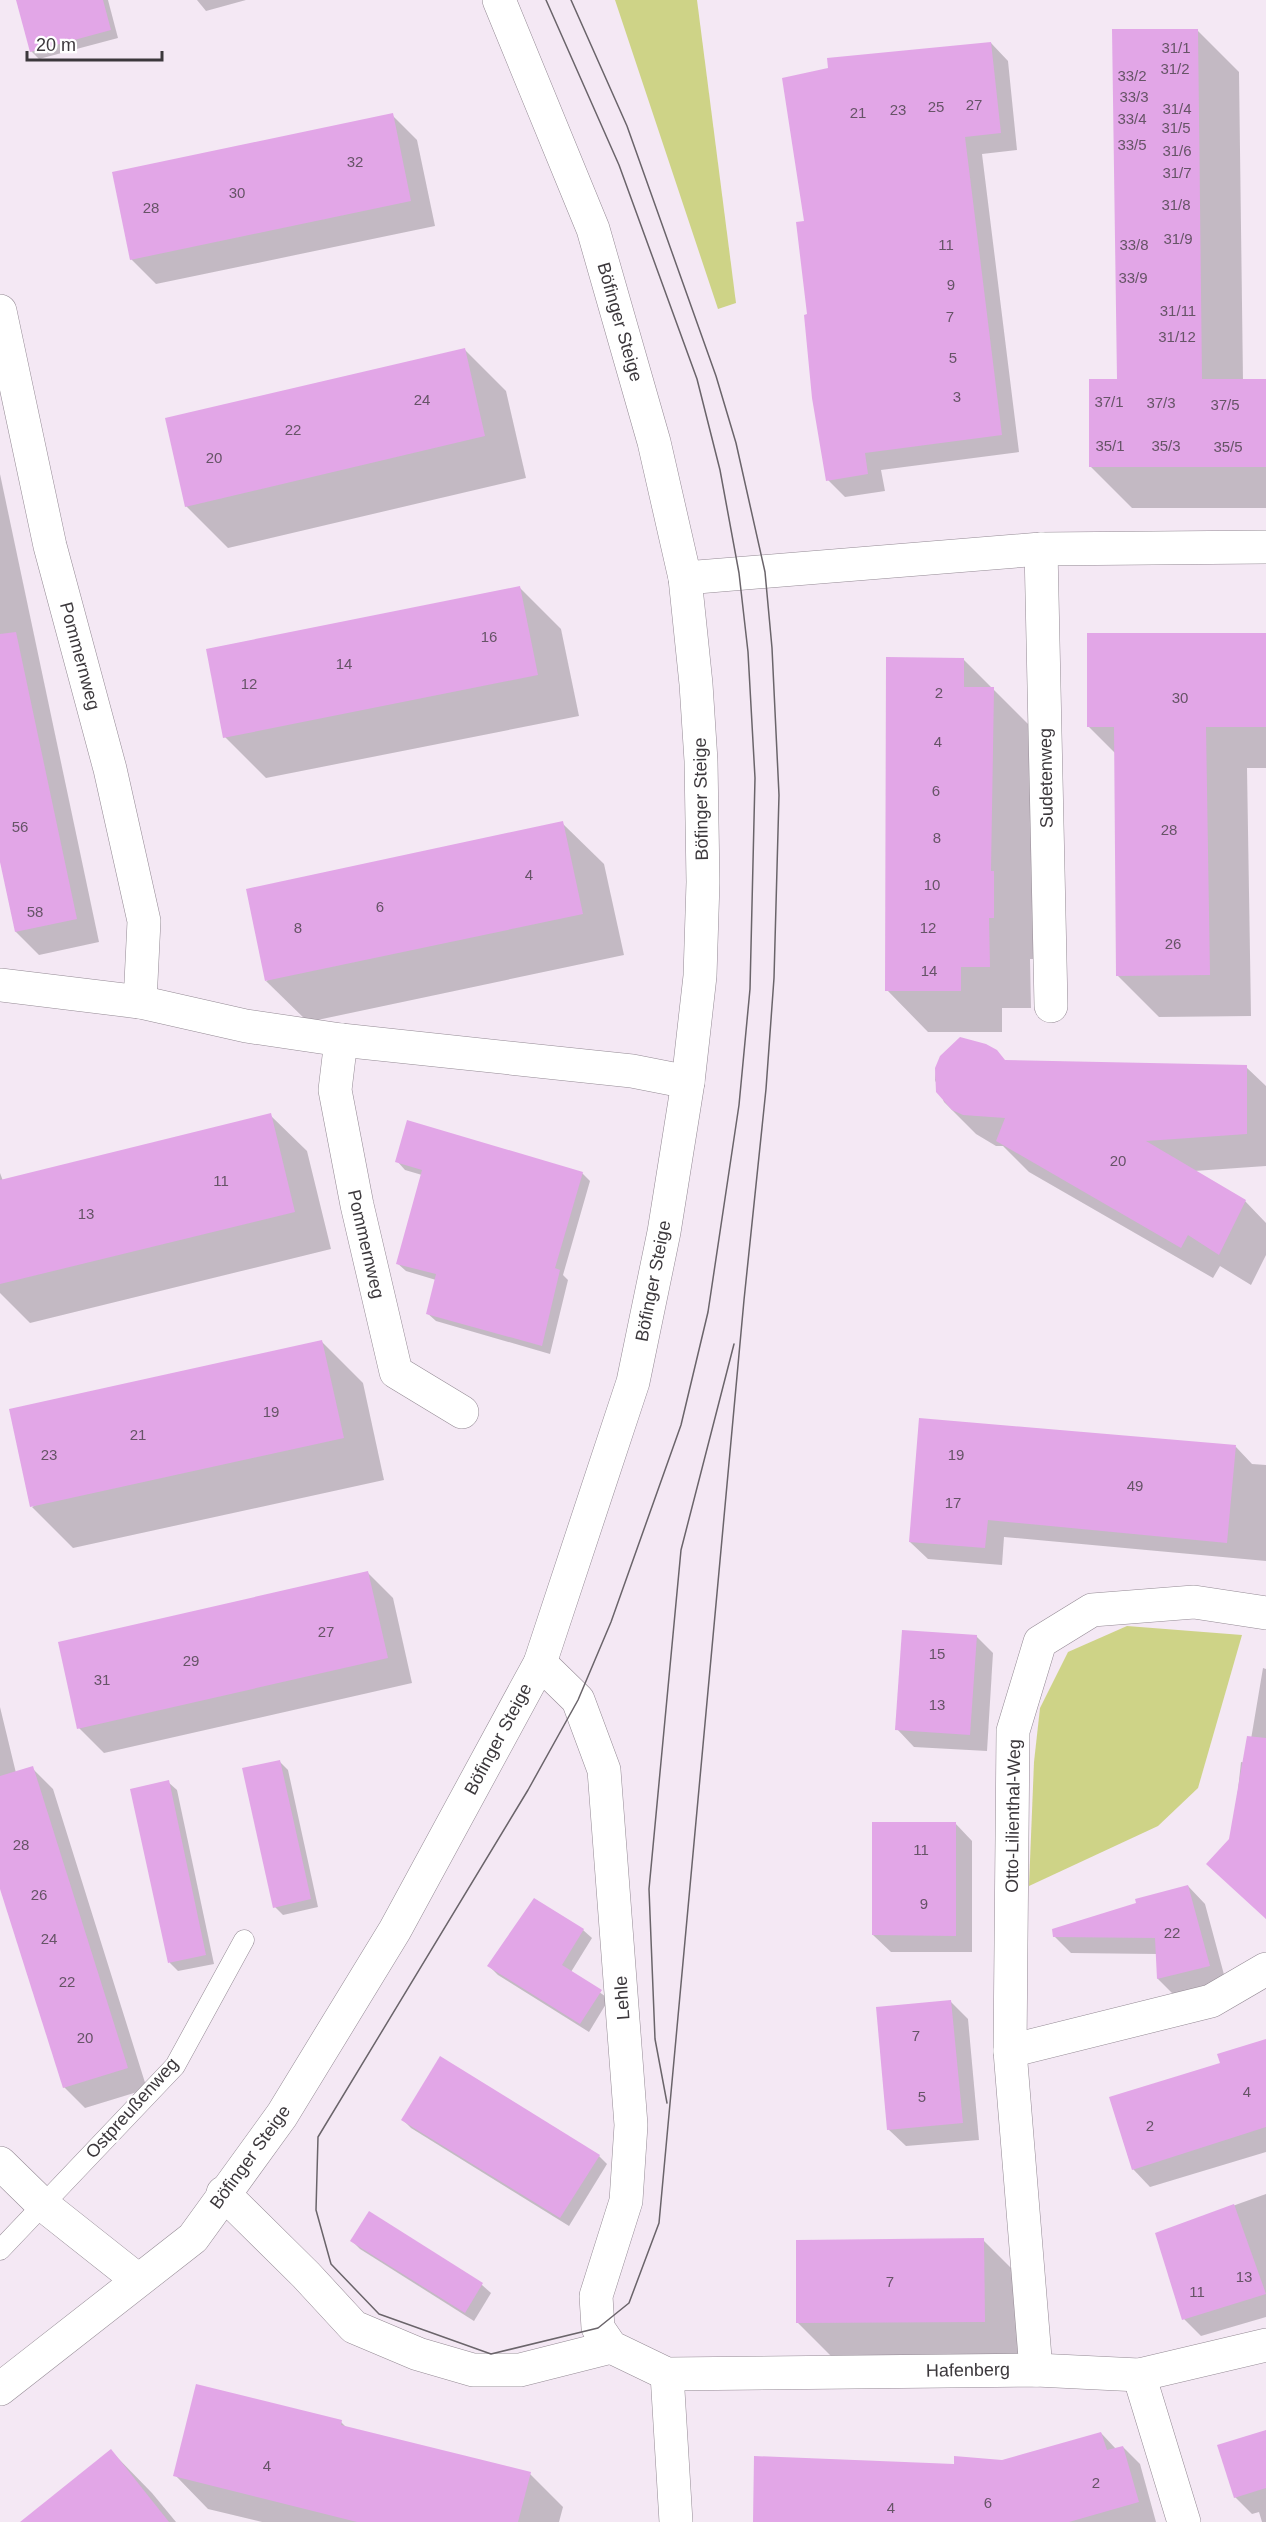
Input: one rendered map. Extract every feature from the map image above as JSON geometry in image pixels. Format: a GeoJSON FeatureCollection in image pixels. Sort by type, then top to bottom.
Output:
{"type":"FeatureCollection","features":[{"type":"Feature","properties":{"kind":"street","name":"Böfinger Steige"},"geometry":{"type":"LineString","coordinates":[[0,2389],[193,2238],[223,2193],[282,2115],[395,1930],[540,1663],[633,1382],[664,1232],[688,1082],[700,976],[703,882],[700,750],[685,578],[654,442],[593,229],[499,0]]}},
{"type":"Feature","properties":{"kind":"street","name":"Pommernweg"},"geometry":{"type":"LineString","coordinates":[[0,311],[50,546],[110,769],[144,921],[140,1002]]}},
{"type":"Feature","properties":{"kind":"street"},"geometry":{"type":"LineString","coordinates":[[685,578],[1041,549],[1266,547]]}},
{"type":"Feature","properties":{"kind":"street","name":"Sudetenweg"},"geometry":{"type":"LineString","coordinates":[[1041,549],[1052,1006]]}},
{"type":"Feature","properties":{"kind":"street"},"geometry":{"type":"LineString","coordinates":[[0,985],[140,1002],[246,1026],[341,1040],[632,1071],[688,1082]]}},
{"type":"Feature","properties":{"kind":"street","name":"Pommernweg"},"geometry":{"type":"LineString","coordinates":[[341,1040],[335,1090],[357,1204],[396,1372],[462,1412]]}},
{"type":"Feature","properties":{"kind":"street","name":"Otto-Lilienthal-Weg"},"geometry":{"type":"LineString","coordinates":[[1036,2370],[1010,2051],[1013,1731],[1040,1642],[1092,1610],[1194,1602],[1266,1613]]}},
{"type":"Feature","properties":{"kind":"street","name":"Lehle"},"geometry":{"type":"LineString","coordinates":[[540,1663],[578,1700],[604,1770],[631,2125],[626,2201],[596,2296],[598,2328],[611,2347]]}},
{"type":"Feature","properties":{"kind":"street"},"geometry":{"type":"LineString","coordinates":[[1010,2051],[1211,2001],[1266,1969]]}},
{"type":"Feature","properties":{"kind":"street"},"geometry":{"type":"LineString","coordinates":[[0,2163],[42,2204],[138,2280]]}},
{"type":"Feature","properties":{"kind":"street"},"geometry":{"type":"LineString","coordinates":[[223,2193],[306,2275],[354,2327],[418,2354],[472,2370],[520,2370],[611,2347],[667,2374],[676,2522]]}},
{"type":"Feature","properties":{"kind":"street","name":"Hafenberg"},"geometry":{"type":"LineString","coordinates":[[667,2374],[1036,2370],[1139,2375],[1266,2345]]}},
{"type":"Feature","properties":{"kind":"street"},"geometry":{"type":"LineString","coordinates":[[1139,2375],[1184,2522]]}},
{"type":"Feature","properties":{"kind":"lane","name":"Ostpreußenweg"},"geometry":{"type":"LineString","coordinates":[[0,2250],[174,2066],[244,1940]]}},
{"type":"Feature","properties":{"kind":"green space"},"geometry":{"type":"Polygon","coordinates":[[[615,0],[697,0],[736,303],[718,309],[615,0]]]}},
{"type":"Feature","properties":{"kind":"green space"},"geometry":{"type":"Polygon","coordinates":[[[1127,1626],[1242,1635],[1198,1788],[1158,1826],[1029,1886],[1034,1762],[1040,1708],[1068,1652],[1127,1626]]]}},
{"type":"Feature","properties":{"kind":"building"},"geometry":{"type":"Polygon","coordinates":[[[16,0],[103,0],[111,30],[30,52],[16,0]]]}},
{"type":"Feature","properties":{"kind":"building"},"geometry":{"type":"Polygon","coordinates":[[[1112,29],[1198,29],[1202,379],[1266,379],[1266,467],[1089,467],[1089,379],[1117,379],[1112,29]]]}},
{"type":"Feature","properties":{"kind":"building"},"geometry":{"type":"Polygon","coordinates":[[[991,42],[1001,133],[965,137],[1002,435],[865,453],[868,474],[826,481],[812,398],[804,315],[807,314],[796,222],[804,221],[782,78],[828,68],[827,58],[991,42]]]}},
{"type":"Feature","properties":{"kind":"building"},"geometry":{"type":"Polygon","coordinates":[[[393,113],[411,201],[130,260],[112,172],[393,113]]]}},
{"type":"Feature","properties":{"kind":"building"},"geometry":{"type":"Polygon","coordinates":[[[465,348],[485,436],[185,507],[165,418],[465,348]]]}},
{"type":"Feature","properties":{"kind":"building"},"geometry":{"type":"Polygon","coordinates":[[[520,586],[538,675],[223,738],[206,649],[520,586]]]}},
{"type":"Feature","properties":{"kind":"building"},"geometry":{"type":"Polygon","coordinates":[[[16,632],[77,919],[15,932],[0,862],[0,634],[16,632]]]}},
{"type":"Feature","properties":{"kind":"building"},"geometry":{"type":"Polygon","coordinates":[[[1087,633],[1266,633],[1266,727],[1206,727],[1210,975],[1116,976],[1114,727],[1087,727],[1087,633]]]}},
{"type":"Feature","properties":{"kind":"building"},"geometry":{"type":"Polygon","coordinates":[[[886,657],[964,658],[964,687],[994,687],[991,871],[994,871],[994,918],[989,918],[990,967],[961,967],[961,991],[885,991],[886,657]]]}},
{"type":"Feature","properties":{"kind":"building"},"geometry":{"type":"Polygon","coordinates":[[[563,821],[583,914],[265,981],[246,889],[563,821]]]}},
{"type":"Feature","properties":{"kind":"building"},"geometry":{"type":"Polygon","coordinates":[[[960,1037],[986,1044],[997,1050],[1005,1060],[1247,1065],[1247,1134],[1146,1141],[1246,1200],[1219,1255],[1188,1235],[1181,1248],[996,1141],[1005,1118],[963,1115],[952,1110],[936,1092],[935,1068],[940,1056],[960,1037]]]}},
{"type":"Feature","properties":{"kind":"building"},"geometry":{"type":"Polygon","coordinates":[[[271,1113],[295,1212],[0,1284],[0,1180],[271,1113]]]}},
{"type":"Feature","properties":{"kind":"building"},"geometry":{"type":"Polygon","coordinates":[[[407,1120],[583,1172],[555,1268],[560,1270],[542,1346],[426,1314],[436,1274],[396,1264],[422,1170],[395,1162],[407,1120]]]}},
{"type":"Feature","properties":{"kind":"building"},"geometry":{"type":"Polygon","coordinates":[[[322,1340],[344,1438],[30,1507],[9,1409],[322,1340]]]}},
{"type":"Feature","properties":{"kind":"building"},"geometry":{"type":"Polygon","coordinates":[[[919,1418],[1236,1445],[1227,1543],[988,1520],[985,1548],[909,1542],[919,1418]]]}},
{"type":"Feature","properties":{"kind":"building"},"geometry":{"type":"Polygon","coordinates":[[[368,1571],[388,1658],[77,1729],[58,1642],[368,1571]]]}},
{"type":"Feature","properties":{"kind":"building"},"geometry":{"type":"Polygon","coordinates":[[[902,1630],[977,1635],[970,1735],[895,1730],[902,1630]]]}},
{"type":"Feature","properties":{"kind":"building"},"geometry":{"type":"Polygon","coordinates":[[[1247,1736],[1266,1738],[1266,1919],[1206,1864],[1229,1839],[1247,1736]]]}},
{"type":"Feature","properties":{"kind":"building"},"geometry":{"type":"Polygon","coordinates":[[[280,1760],[311,1899],[273,1908],[242,1768],[280,1760]]]}},
{"type":"Feature","properties":{"kind":"building"},"geometry":{"type":"Polygon","coordinates":[[[33,1766],[128,2068],[63,2088],[0,1889],[0,1776],[33,1766]]]}},
{"type":"Feature","properties":{"kind":"building"},"geometry":{"type":"Polygon","coordinates":[[[169,1780],[206,1955],[168,1963],[130,1789],[169,1780]]]}},
{"type":"Feature","properties":{"kind":"building"},"geometry":{"type":"Polygon","coordinates":[[[872,1822],[956,1822],[956,1936],[872,1935],[872,1822]]]}},
{"type":"Feature","properties":{"kind":"building"},"geometry":{"type":"Polygon","coordinates":[[[1188,1885],[1210,1966],[1157,1979],[1155,1938],[1053,1937],[1052,1929],[1136,1903],[1135,1899],[1188,1885]]]}},
{"type":"Feature","properties":{"kind":"building"},"geometry":{"type":"Polygon","coordinates":[[[534,1898],[584,1929],[562,1965],[602,1990],[580,2024],[487,1966],[534,1898]]]}},
{"type":"Feature","properties":{"kind":"building"},"geometry":{"type":"Polygon","coordinates":[[[951,2000],[963,2123],[887,2130],[876,2007],[951,2000]]]}},
{"type":"Feature","properties":{"kind":"building"},"geometry":{"type":"Polygon","coordinates":[[[1266,2039],[1266,2127],[1132,2170],[1109,2097],[1220,2063],[1217,2054],[1266,2039]]]}},
{"type":"Feature","properties":{"kind":"building"},"geometry":{"type":"Polygon","coordinates":[[[440,2056],[600,2155],[560,2218],[401,2120],[440,2056]]]}},
{"type":"Feature","properties":{"kind":"building"},"geometry":{"type":"Polygon","coordinates":[[[1234,2204],[1266,2294],[1182,2320],[1155,2233],[1234,2204]]]}},
{"type":"Feature","properties":{"kind":"building"},"geometry":{"type":"Polygon","coordinates":[[[369,2211],[483,2283],[465,2313],[350,2241],[369,2211]]]}},
{"type":"Feature","properties":{"kind":"building"},"geometry":{"type":"Polygon","coordinates":[[[984,2238],[985,2322],[796,2323],[796,2240],[984,2238]]]}},
{"type":"Feature","properties":{"kind":"building"},"geometry":{"type":"Polygon","coordinates":[[[196,2384],[342,2420],[341,2425],[531,2472],[518,2522],[357,2522],[173,2476],[196,2384]]]}},
{"type":"Feature","properties":{"kind":"building"},"geometry":{"type":"Polygon","coordinates":[[[1266,2430],[1266,2488],[1234,2498],[1217,2445],[1266,2430]]]}},
{"type":"Feature","properties":{"kind":"building"},"geometry":{"type":"Polygon","coordinates":[[[1101,2432],[1107,2450],[1123,2446],[1139,2502],[1069,2522],[753,2522],[754,2456],[954,2464],[954,2456],[1002,2460],[1101,2432]]]}},
{"type":"Feature","properties":{"kind":"building"},"geometry":{"type":"Polygon","coordinates":[[[111,2449],[169,2522],[20,2522],[111,2449]]]}},
{"type":"Feature","properties":{"kind":"tram line"},"geometry":{"type":"LineString","coordinates":[[546,0],[619,165],[697,379],[720,470],[739,573],[748,652],[755,778],[750,989],[739,1105],[708,1312],[681,1425],[611,1622],[578,1700],[528,1790],[318,2137],[316,2210],[331,2264],[379,2314],[491,2354],[598,2328],[629,2303],[659,2223],[744,1300],[766,1089],[774,978],[779,795],[772,648],[765,572],[736,443],[716,376],[627,126],[571,0]]}},
{"type":"Feature","properties":{"kind":"tram line"},"geometry":{"type":"LineString","coordinates":[[667,2103],[655,2039],[649,1889],[681,1550],[734,1344]]}}]}
